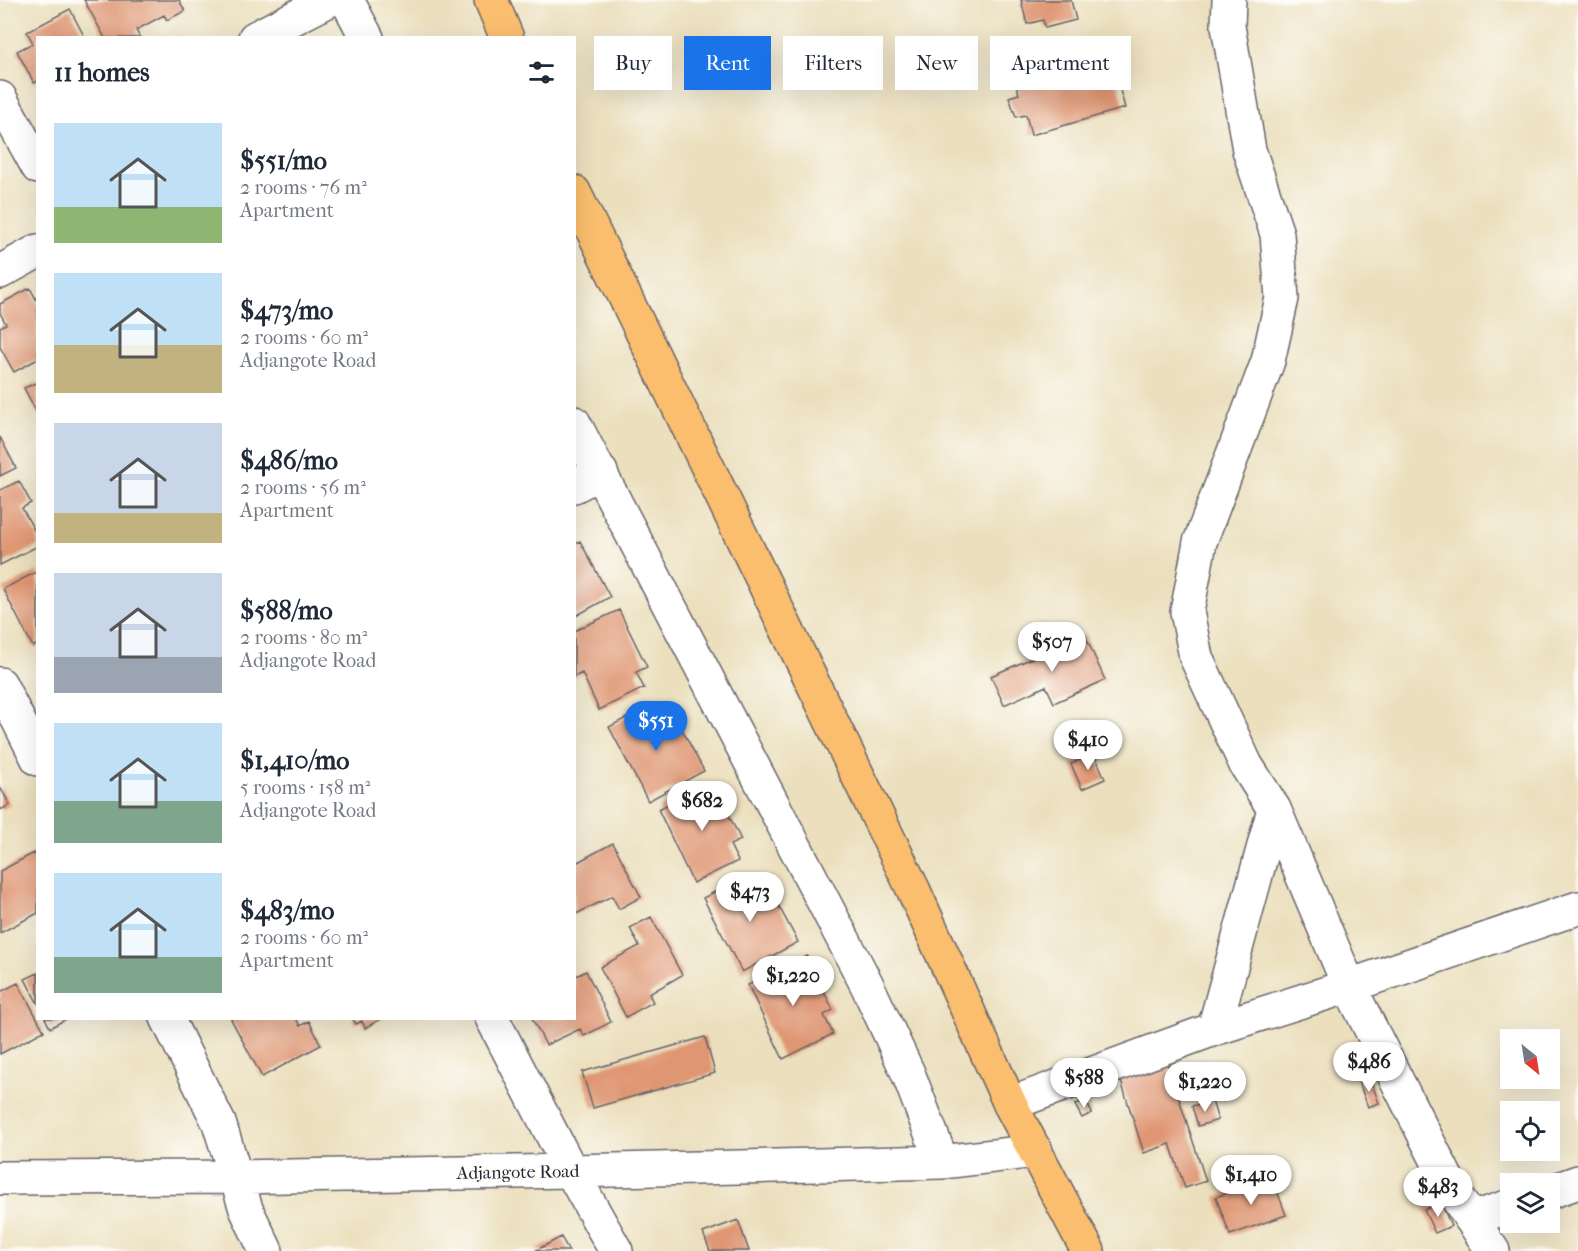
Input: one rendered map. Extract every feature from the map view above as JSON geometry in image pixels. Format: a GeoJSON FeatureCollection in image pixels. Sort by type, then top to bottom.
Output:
{"type":"FeatureCollection","features":[{"type":"Feature","properties":{"kind":"main road"},"geometry":{"type":"LineString","coordinates":[[491,0],[506,36]]}},
{"type":"Feature","properties":{"kind":"main road"},"geometry":{"type":"LineString","coordinates":[[576,196],[903,869],[1010,1104],[1088,1251]]}},
{"type":"Feature","properties":{"kind":"street"},"geometry":{"type":"LineString","coordinates":[[259,36],[329,0]]}},
{"type":"Feature","properties":{"kind":"street"},"geometry":{"type":"LineString","coordinates":[[347,0],[366,36]]}},
{"type":"Feature","properties":{"kind":"street"},"geometry":{"type":"LineString","coordinates":[[1229,0],[1228,26],[1249,150],[1277,234],[1282,298],[1268,361],[1200,542],[1187,612],[1196,657],[1246,765],[1274,809],[1349,986],[1455,1195],[1493,1251]]}},
{"type":"Feature","properties":{"kind":"street"},"geometry":{"type":"LineString","coordinates":[[0,98],[35,156]]}},
{"type":"Feature","properties":{"kind":"street"},"geometry":{"type":"LineString","coordinates":[[0,272],[36,252]]}},
{"type":"Feature","properties":{"kind":"street"},"geometry":{"type":"LineString","coordinates":[[576,431],[588,479],[867,985],[908,1073],[942,1162]]}},
{"type":"Feature","properties":{"kind":"street"},"geometry":{"type":"LineString","coordinates":[[0,684],[36,755]]}},
{"type":"Feature","properties":{"kind":"street"},"geometry":{"type":"LineString","coordinates":[[1214,1029],[1274,809]]}},
{"type":"Feature","properties":{"kind":"street"},"geometry":{"type":"LineString","coordinates":[[1010,1104],[1214,1029],[1578,908]]}},
{"type":"Feature","properties":{"kind":"street"},"geometry":{"type":"LineString","coordinates":[[168,1020],[219,1123],[246,1209],[266,1251]]}},
{"type":"Feature","properties":{"kind":"street"},"geometry":{"type":"LineString","coordinates":[[493,1020],[571,1172],[616,1251]]}},
{"type":"Feature","properties":{"kind":"street","name":"Adjangote Road"},"geometry":{"type":"LineString","coordinates":[[0,1178],[235,1178],[571,1172],[942,1162],[1036,1151]]}},
{"type":"Feature","properties":{"kind":"street"},"geometry":{"type":"LineString","coordinates":[[1560,1188],[1578,1182]]}},
{"type":"Feature","properties":{"kind":"street"},"geometry":{"type":"LineString","coordinates":[[1472,1219],[1500,1209]]}},
{"type":"Feature","properties":{"kind":"building"},"geometry":{"type":"Polygon","coordinates":[[[84,0],[179,0],[185,11],[167,20],[164,15],[136,30],[139,36],[104,36],[84,0]]]}},
{"type":"Feature","properties":{"kind":"building"},"geometry":{"type":"Polygon","coordinates":[[[1021,0],[1071,0],[1076,20],[1045,28],[1043,20],[1027,24],[1021,0]]]}},
{"type":"Feature","properties":{"kind":"building"},"geometry":{"type":"Polygon","coordinates":[[[70,9],[84,36],[36,36],[36,82],[34,83],[17,51],[33,43],[27,32],[70,9]]]}},
{"type":"Feature","properties":{"kind":"building"},"geometry":{"type":"Polygon","coordinates":[[[1018,90],[1120,90],[1125,108],[1031,135],[1026,115],[1016,117],[1009,97],[1019,94],[1018,90]]]}},
{"type":"Feature","properties":{"kind":"building"},"geometry":{"type":"Polygon","coordinates":[[[30,288],[36,299],[36,360],[14,372],[0,347],[0,327],[6,324],[0,313],[0,304],[30,288]]]}},
{"type":"Feature","properties":{"kind":"building"},"geometry":{"type":"Polygon","coordinates":[[[36,383],[36,411],[24,388],[36,383]]]}},
{"type":"Feature","properties":{"kind":"building"},"geometry":{"type":"Polygon","coordinates":[[[0,437],[16,468],[0,476],[0,437]]]}},
{"type":"Feature","properties":{"kind":"building"},"geometry":{"type":"Polygon","coordinates":[[[19,481],[31,503],[22,508],[36,533],[36,547],[0,565],[0,490],[19,481]]]}},
{"type":"Feature","properties":{"kind":"building"},"geometry":{"type":"Polygon","coordinates":[[[580,541],[610,597],[576,616],[576,543],[580,541]]]}},
{"type":"Feature","properties":{"kind":"building"},"geometry":{"type":"Polygon","coordinates":[[[36,572],[36,645],[33,647],[3,589],[36,572]]]}},
{"type":"Feature","properties":{"kind":"building"},"geometry":{"type":"Polygon","coordinates":[[[619,610],[647,667],[636,672],[644,688],[599,710],[582,673],[576,676],[576,630],[619,610]]]}},
{"type":"Feature","properties":{"kind":"building"},"geometry":{"type":"Polygon","coordinates":[[[1085,635],[1105,680],[1054,703],[1046,686],[1004,705],[991,676],[1085,635]]]}},
{"type":"Feature","properties":{"kind":"building"},"geometry":{"type":"Polygon","coordinates":[[[651,705],[660,722],[674,714],[704,771],[648,801],[609,727],[651,705]]]}},
{"type":"Feature","properties":{"kind":"building"},"geometry":{"type":"Polygon","coordinates":[[[1094,753],[1105,779],[1082,789],[1071,764],[1094,753]]]}},
{"type":"Feature","properties":{"kind":"building"},"geometry":{"type":"Polygon","coordinates":[[[713,783],[741,840],[730,845],[738,861],[693,883],[658,809],[713,783]]]}},
{"type":"Feature","properties":{"kind":"building"},"geometry":{"type":"Polygon","coordinates":[[[0,787],[10,805],[0,810],[0,787]]]}},
{"type":"Feature","properties":{"kind":"building"},"geometry":{"type":"Polygon","coordinates":[[[613,843],[641,897],[619,909],[612,896],[576,914],[576,863],[613,843]]]}},
{"type":"Feature","properties":{"kind":"building"},"geometry":{"type":"Polygon","coordinates":[[[34,853],[36,856],[36,914],[0,933],[0,871],[34,853]]]}},
{"type":"Feature","properties":{"kind":"building"},"geometry":{"type":"Polygon","coordinates":[[[745,876],[754,893],[768,886],[798,942],[742,972],[703,898],[745,876]]]}},
{"type":"Feature","properties":{"kind":"building"},"geometry":{"type":"Polygon","coordinates":[[[651,917],[682,975],[649,994],[653,1002],[626,1017],[600,967],[639,946],[630,928],[651,917]]]}},
{"type":"Feature","properties":{"kind":"building"},"geometry":{"type":"Polygon","coordinates":[[[807,956],[833,1010],[824,1015],[833,1034],[783,1059],[748,985],[807,956]]]}},
{"type":"Feature","properties":{"kind":"building"},"geometry":{"type":"Polygon","coordinates":[[[586,971],[611,1022],[584,1036],[580,1029],[546,1045],[533,1020],[576,1020],[576,976],[586,971]]]}},
{"type":"Feature","properties":{"kind":"building"},"geometry":{"type":"Polygon","coordinates":[[[36,974],[36,1000],[25,979],[36,974]]]}},
{"type":"Feature","properties":{"kind":"building"},"geometry":{"type":"Polygon","coordinates":[[[18,983],[44,1031],[0,1054],[0,992],[18,983]]]}},
{"type":"Feature","properties":{"kind":"building"},"geometry":{"type":"Polygon","coordinates":[[[46,1020],[64,1020],[50,1028],[46,1020]]]}},
{"type":"Feature","properties":{"kind":"building"},"geometry":{"type":"Polygon","coordinates":[[[232,1020],[297,1020],[300,1026],[309,1021],[321,1045],[262,1077],[232,1020]]]}},
{"type":"Feature","properties":{"kind":"building"},"geometry":{"type":"Polygon","coordinates":[[[353,1020],[379,1020],[365,1028],[362,1021],[356,1024],[353,1020]]]}},
{"type":"Feature","properties":{"kind":"building"},"geometry":{"type":"Polygon","coordinates":[[[705,1037],[715,1073],[593,1108],[582,1072],[705,1037]]]}},
{"type":"Feature","properties":{"kind":"building"},"geometry":{"type":"Polygon","coordinates":[[[1165,1056],[1206,1181],[1185,1188],[1170,1144],[1144,1153],[1118,1072],[1165,1056]]]}},
{"type":"Feature","properties":{"kind":"building"},"geometry":{"type":"Polygon","coordinates":[[[1370,1079],[1379,1103],[1368,1107],[1359,1083],[1370,1079]]]}},
{"type":"Feature","properties":{"kind":"building"},"geometry":{"type":"Polygon","coordinates":[[[1085,1100],[1092,1113],[1082,1118],[1075,1105],[1085,1100]]]}},
{"type":"Feature","properties":{"kind":"building"},"geometry":{"type":"Polygon","coordinates":[[[1212,1101],[1218,1120],[1198,1126],[1192,1106],[1212,1101]]]}},
{"type":"Feature","properties":{"kind":"building"},"geometry":{"type":"Polygon","coordinates":[[[1272,1177],[1286,1215],[1230,1235],[1216,1197],[1272,1177]]]}},
{"type":"Feature","properties":{"kind":"building"},"geometry":{"type":"Polygon","coordinates":[[[1441,1203],[1451,1226],[1435,1233],[1424,1210],[1441,1203]]]}},
{"type":"Feature","properties":{"kind":"building"},"geometry":{"type":"Polygon","coordinates":[[[738,1220],[749,1251],[710,1251],[703,1233],[738,1220]]]}},
{"type":"Feature","properties":{"kind":"building"},"geometry":{"type":"Polygon","coordinates":[[[561,1237],[569,1251],[535,1251],[561,1237]]]}}]}
